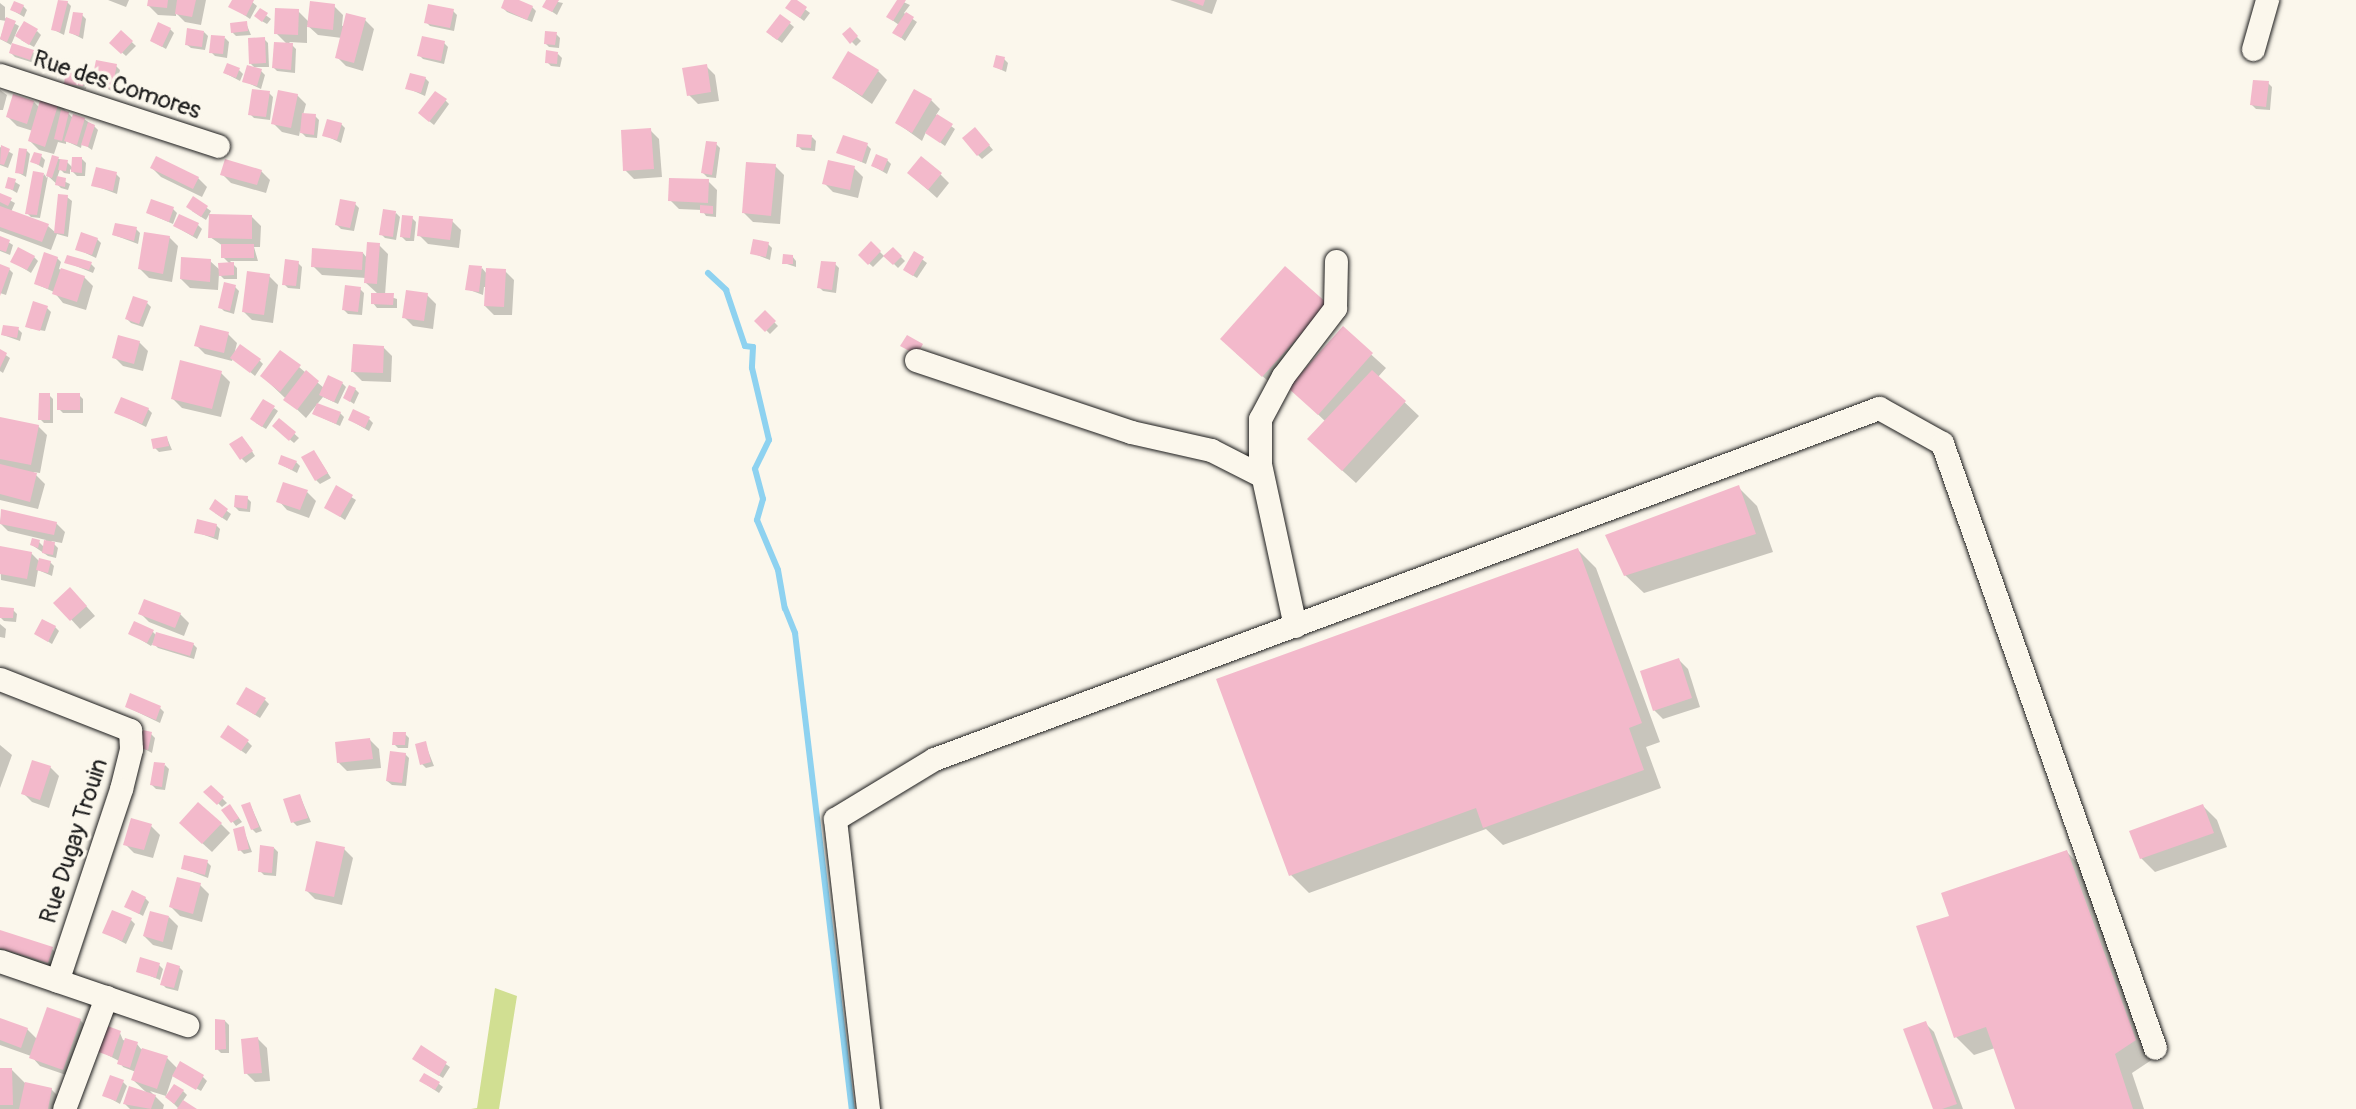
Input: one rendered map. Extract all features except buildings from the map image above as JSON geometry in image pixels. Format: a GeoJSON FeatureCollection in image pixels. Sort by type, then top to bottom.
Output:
{"type":"FeatureCollection","features":[{"type":"Feature","properties":{"kind":"street"},"geometry":{"type":"LineString","coordinates":[[2253,49],[2267,0]]}},
{"type":"Feature","properties":{"kind":"street","name":"Rue des Comores"},"geometry":{"type":"LineString","coordinates":[[0,75],[218,146]]}},
{"type":"Feature","properties":{"kind":"street"},"geometry":{"type":"LineString","coordinates":[[1295,626],[1262,476],[1259,419],[1283,376],[1335,308],[1336,261]]}},
{"type":"Feature","properties":{"kind":"street"},"geometry":{"type":"LineString","coordinates":[[916,360],[1131,432],[1211,450],[1262,476]]}},
{"type":"Feature","properties":{"kind":"street"},"geometry":{"type":"LineString","coordinates":[[868,1109],[835,819],[934,759],[1879,408],[1942,443],[2155,1048]]}},
{"type":"Feature","properties":{"kind":"street","name":"Rue Dugay Trouin"},"geometry":{"type":"LineString","coordinates":[[0,679],[130,730],[131,749],[121,789],[57,981]]}},
{"type":"Feature","properties":{"kind":"street"},"geometry":{"type":"LineString","coordinates":[[0,961],[187,1025]]}},
{"type":"Feature","properties":{"kind":"street"},"geometry":{"type":"LineString","coordinates":[[64,1109],[106,997]]}},
{"type":"Feature","properties":{"kind":"green space"},"geometry":{"type":"Polygon","coordinates":[[[495,988],[517,996],[499,1109],[471,1109],[477,1108],[495,988]]]}},
{"type":"Feature","properties":{"kind":"waterway"},"geometry":{"type":"LineString","coordinates":[[708,273],[726,290],[745,346],[753,347],[752,368],[769,440],[755,469],[763,499],[757,520],[778,570],[785,608],[795,633],[852,1109]]}}]}
